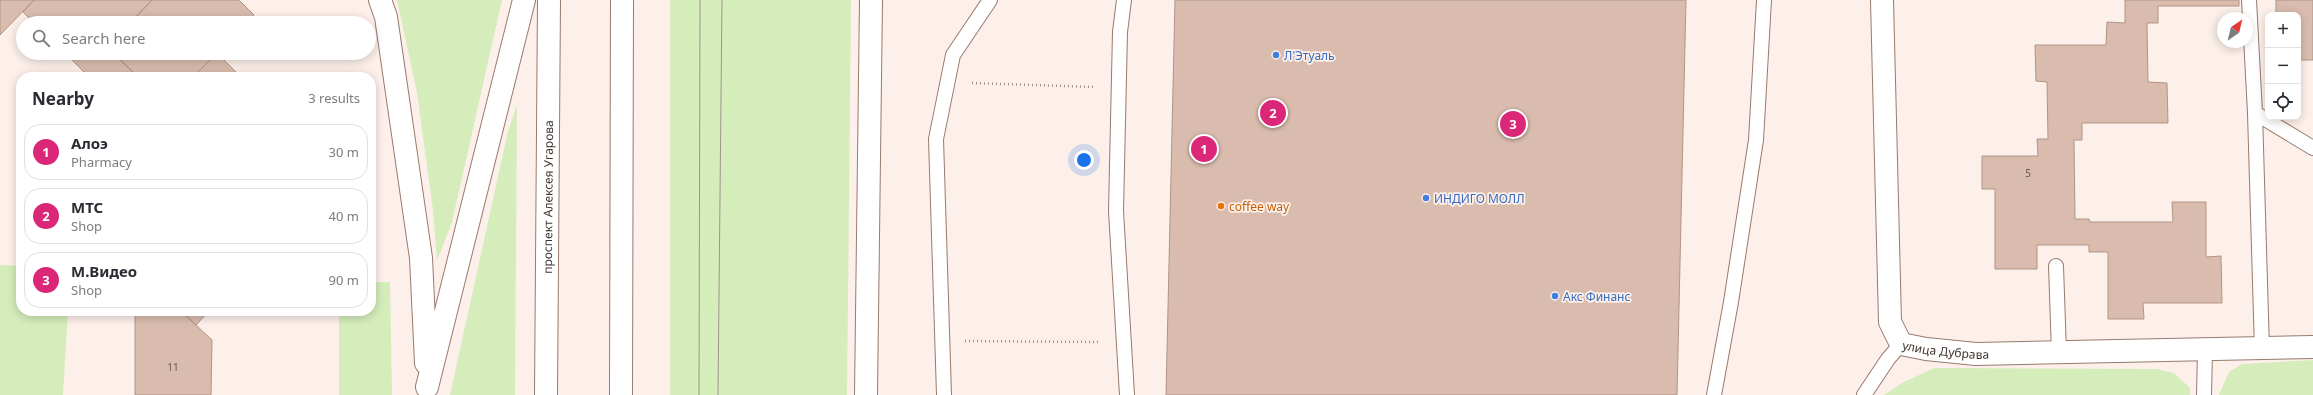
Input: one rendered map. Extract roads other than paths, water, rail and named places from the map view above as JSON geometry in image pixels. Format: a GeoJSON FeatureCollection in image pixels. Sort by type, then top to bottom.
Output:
{"type":"FeatureCollection","features":[{"type":"Feature","properties":{"kind":"main road"},"geometry":{"type":"LineString","coordinates":[[380,0],[386,17],[421,258],[427,391]]}},
{"type":"Feature","properties":{"kind":"main road"},"geometry":{"type":"LineString","coordinates":[[427,391],[524,0]]}},
{"type":"Feature","properties":{"kind":"main road","name":"проспект Алексея Угарова"},"geometry":{"type":"LineString","coordinates":[[546,395],[549,0]]}},
{"type":"Feature","properties":{"kind":"main road"},"geometry":{"type":"LineString","coordinates":[[621,395],[622,0]]}},
{"type":"Feature","properties":{"kind":"main road"},"geometry":{"type":"LineString","coordinates":[[866,395],[870,0]]}},
{"type":"Feature","properties":{"kind":"main road","name":"улица Дубрава"},"geometry":{"type":"LineString","coordinates":[[1882,0],[1890,322],[1901,344],[1926,349],[1976,354],[2262,350],[2313,347]]}},
{"type":"Feature","properties":{"kind":"lane"},"geometry":{"type":"LineString","coordinates":[[944,395],[941,340],[936,139],[953,55],[990,0]]}},
{"type":"Feature","properties":{"kind":"lane"},"geometry":{"type":"LineString","coordinates":[[1124,0],[1120,32],[1116,211],[1127,395]]}},
{"type":"Feature","properties":{"kind":"lane"},"geometry":{"type":"LineString","coordinates":[[1714,395],[1731,302],[1756,140],[1764,0]]}},
{"type":"Feature","properties":{"kind":"lane"},"geometry":{"type":"LineString","coordinates":[[2250,0],[2262,350]]}},
{"type":"Feature","properties":{"kind":"lane"},"geometry":{"type":"LineString","coordinates":[[2255,114],[2313,148]]}},
{"type":"Feature","properties":{"kind":"lane"},"geometry":{"type":"LineString","coordinates":[[2056,266],[2058,353]]}},
{"type":"Feature","properties":{"kind":"lane"},"geometry":{"type":"LineString","coordinates":[[1864,395],[1888,359],[1901,344]]}},
{"type":"Feature","properties":{"kind":"lane"},"geometry":{"type":"LineString","coordinates":[[2204,395],[2205,351]]}},
{"type":"Feature","properties":{"kind":"tram line"},"geometry":{"type":"LineString","coordinates":[[699,395],[700,0]]}},
{"type":"Feature","properties":{"kind":"tram line"},"geometry":{"type":"LineString","coordinates":[[718,395],[722,0]]}},
{"type":"Feature","properties":{"kind":"place","name":"Л'Этуаль"},"geometry":{"type":"Point","coordinates":[1276,55]}},
{"type":"Feature","properties":{"kind":"place","name":"МТС"},"geometry":{"type":"Point","coordinates":[1273,113]}},
{"type":"Feature","properties":{"kind":"place","name":"М.Видео"},"geometry":{"type":"Point","coordinates":[1513,124]}},
{"type":"Feature","properties":{"kind":"place","name":"Алоэ"},"geometry":{"type":"Point","coordinates":[1204,149]}},
{"type":"Feature","properties":{"kind":"place","name":"ИНДИГО МОЛЛ"},"geometry":{"type":"Point","coordinates":[1426,198]}},
{"type":"Feature","properties":{"kind":"place","name":"coffee way"},"geometry":{"type":"Point","coordinates":[1221,206]}},
{"type":"Feature","properties":{"kind":"place","name":"Акс Финанс"},"geometry":{"type":"Point","coordinates":[1555,296]}}]}
